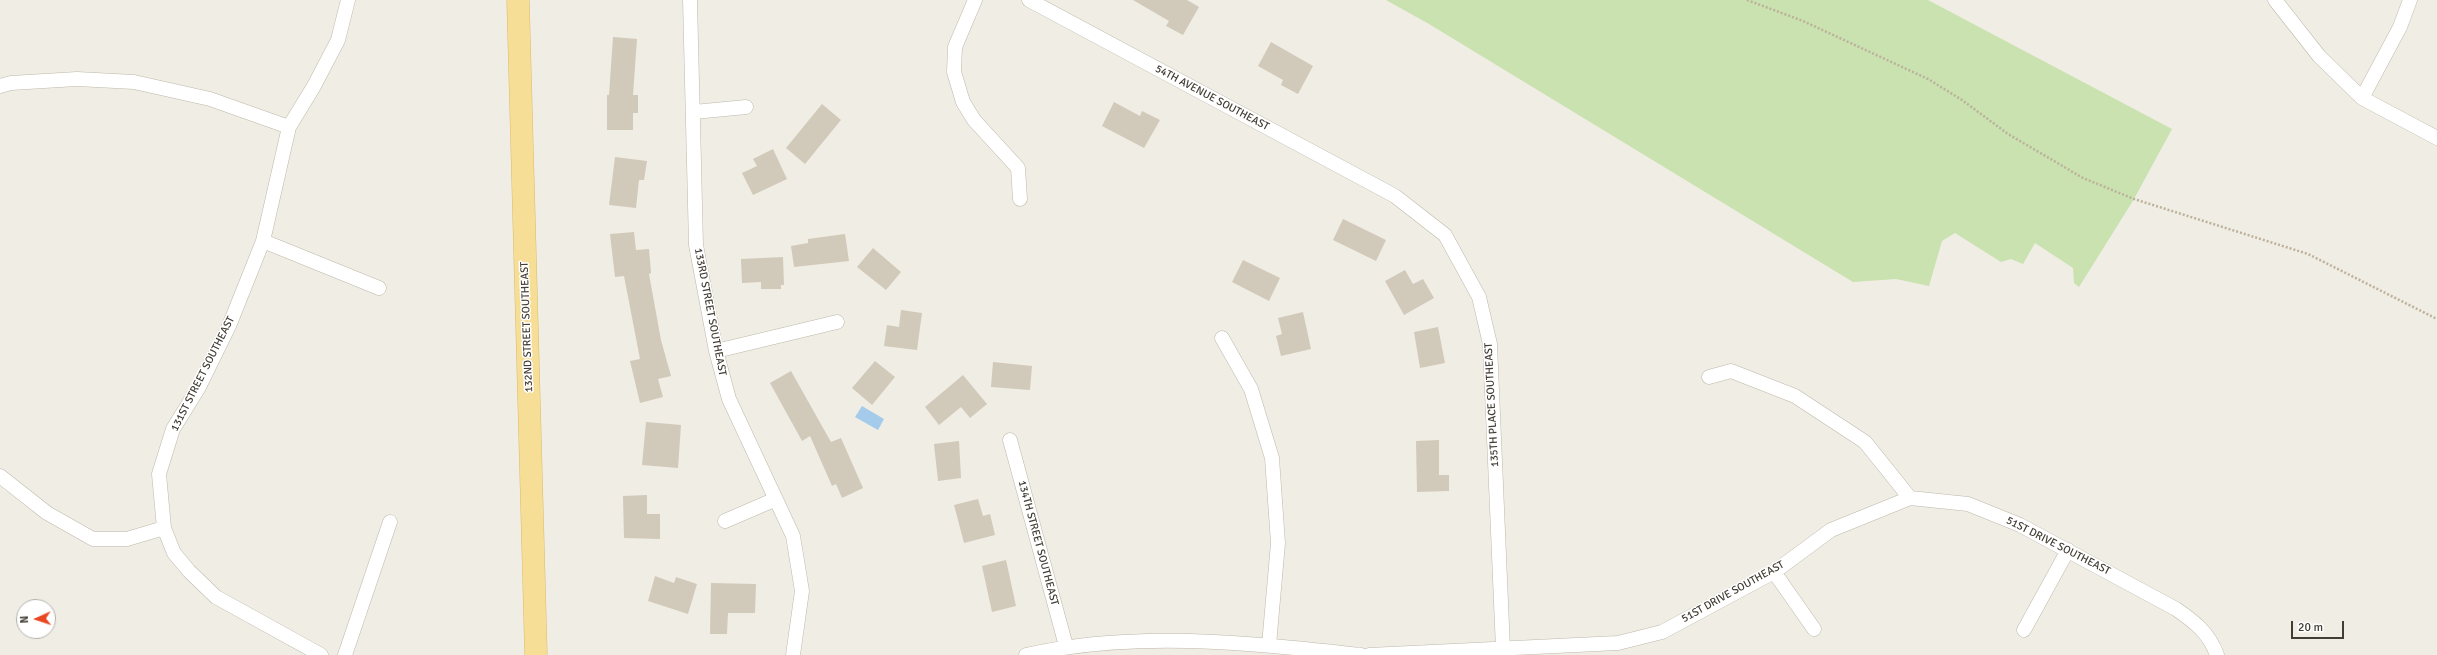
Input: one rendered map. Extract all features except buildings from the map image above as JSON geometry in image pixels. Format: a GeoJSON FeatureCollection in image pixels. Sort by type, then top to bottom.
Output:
{"type":"FeatureCollection","features":[{"type":"Feature","properties":{"kind":"main road","name":"132ND STREET SOUTHEAST"},"geometry":{"type":"LineString","coordinates":[[518,0],[536,655]]}},
{"type":"Feature","properties":{"kind":"street","name":"131ST STREET SOUTHEAST"},"geometry":{"type":"LineString","coordinates":[[164,528],[158,474],[173,430],[199,387],[229,326],[263,241],[289,127],[314,86],[338,40],[348,0]]}},
{"type":"Feature","properties":{"kind":"street","name":"133RD STREET SOUTHEAST"},"geometry":{"type":"LineString","coordinates":[[690,0],[694,112],[696,245],[716,351],[730,399],[793,536],[802,591],[793,655]]}},
{"type":"Feature","properties":{"kind":"street"},"geometry":{"type":"LineString","coordinates":[[975,0],[955,47],[954,72],[963,102],[974,120],[1018,168],[1020,199]]}},
{"type":"Feature","properties":{"kind":"street","name":"54TH AVENUE SOUTHEAST"},"geometry":{"type":"LineString","coordinates":[[1029,0],[1395,196]]}},
{"type":"Feature","properties":{"kind":"street"},"geometry":{"type":"LineString","coordinates":[[2275,0],[2319,56],[2362,98],[2437,138]]}},
{"type":"Feature","properties":{"kind":"street"},"geometry":{"type":"LineString","coordinates":[[2362,98],[2400,27],[2410,0]]}},
{"type":"Feature","properties":{"kind":"street"},"geometry":{"type":"LineString","coordinates":[[0,86],[11,83],[77,79],[134,82],[210,99],[289,127]]}},
{"type":"Feature","properties":{"kind":"street"},"geometry":{"type":"LineString","coordinates":[[694,112],[746,107]]}},
{"type":"Feature","properties":{"kind":"street","name":"135TH PLACE SOUTHEAST"},"geometry":{"type":"LineString","coordinates":[[1395,196],[1444,235],[1481,304],[1490,344],[1503,649]]}},
{"type":"Feature","properties":{"kind":"street"},"geometry":{"type":"LineString","coordinates":[[263,241],[379,288]]}},
{"type":"Feature","properties":{"kind":"street"},"geometry":{"type":"LineString","coordinates":[[716,351],[837,322]]}},
{"type":"Feature","properties":{"kind":"street"},"geometry":{"type":"LineString","coordinates":[[1222,338],[1251,389],[1272,458],[1278,543],[1269,645]]}},
{"type":"Feature","properties":{"kind":"street"},"geometry":{"type":"LineString","coordinates":[[1709,377],[1731,371],[1795,396],[1865,442],[1910,498]]}},
{"type":"Feature","properties":{"kind":"street","name":"134TH STREET SOUTHEAST"},"geometry":{"type":"LineString","coordinates":[[1010,440],[1066,646]]}},
{"type":"Feature","properties":{"kind":"street"},"geometry":{"type":"LineString","coordinates":[[0,476],[48,513],[93,539],[126,539],[164,528],[174,553],[216,597],[321,655]]}},
{"type":"Feature","properties":{"kind":"street","name":"51ST DRIVE SOUTHEAST"},"geometry":{"type":"LineString","coordinates":[[1369,655],[1618,643],[1662,632],[1774,572],[1831,530],[1910,498],[1968,504],[2020,525],[2176,609],[2198,624],[2215,649]]}},
{"type":"Feature","properties":{"kind":"street"},"geometry":{"type":"LineString","coordinates":[[725,521],[776,499]]}},
{"type":"Feature","properties":{"kind":"street"},"geometry":{"type":"LineString","coordinates":[[345,655],[390,522]]}},
{"type":"Feature","properties":{"kind":"street"},"geometry":{"type":"LineString","coordinates":[[2024,630],[2068,550]]}},
{"type":"Feature","properties":{"kind":"street"},"geometry":{"type":"LineString","coordinates":[[1774,572],[1814,630]]}},
{"type":"Feature","properties":{"kind":"street"},"geometry":{"type":"LineString","coordinates":[[1026,655],[1066,646],[1160,639],[1269,645],[1361,655]]}},
{"type":"Feature","properties":{"kind":"path"},"geometry":{"type":"LineString","coordinates":[[1747,0],[1810,24],[1928,79],[1962,100],[2008,134],[2083,178],[2134,199],[2308,254],[2437,319]]}},
{"type":"Feature","properties":{"kind":"green space"},"geometry":{"type":"Polygon","coordinates":[[[1386,0],[1928,0],[2172,129],[2134,199],[2079,287],[2074,283],[2073,268],[2035,243],[2023,264],[2011,259],[2001,262],[1955,233],[1942,241],[1929,286],[1896,279],[1853,282],[1429,24],[1386,0]]]}},
{"type":"Feature","properties":{"kind":"water"},"geometry":{"type":"Polygon","coordinates":[[[862,406],[884,419],[878,430],[855,417],[862,406]]]}}]}
